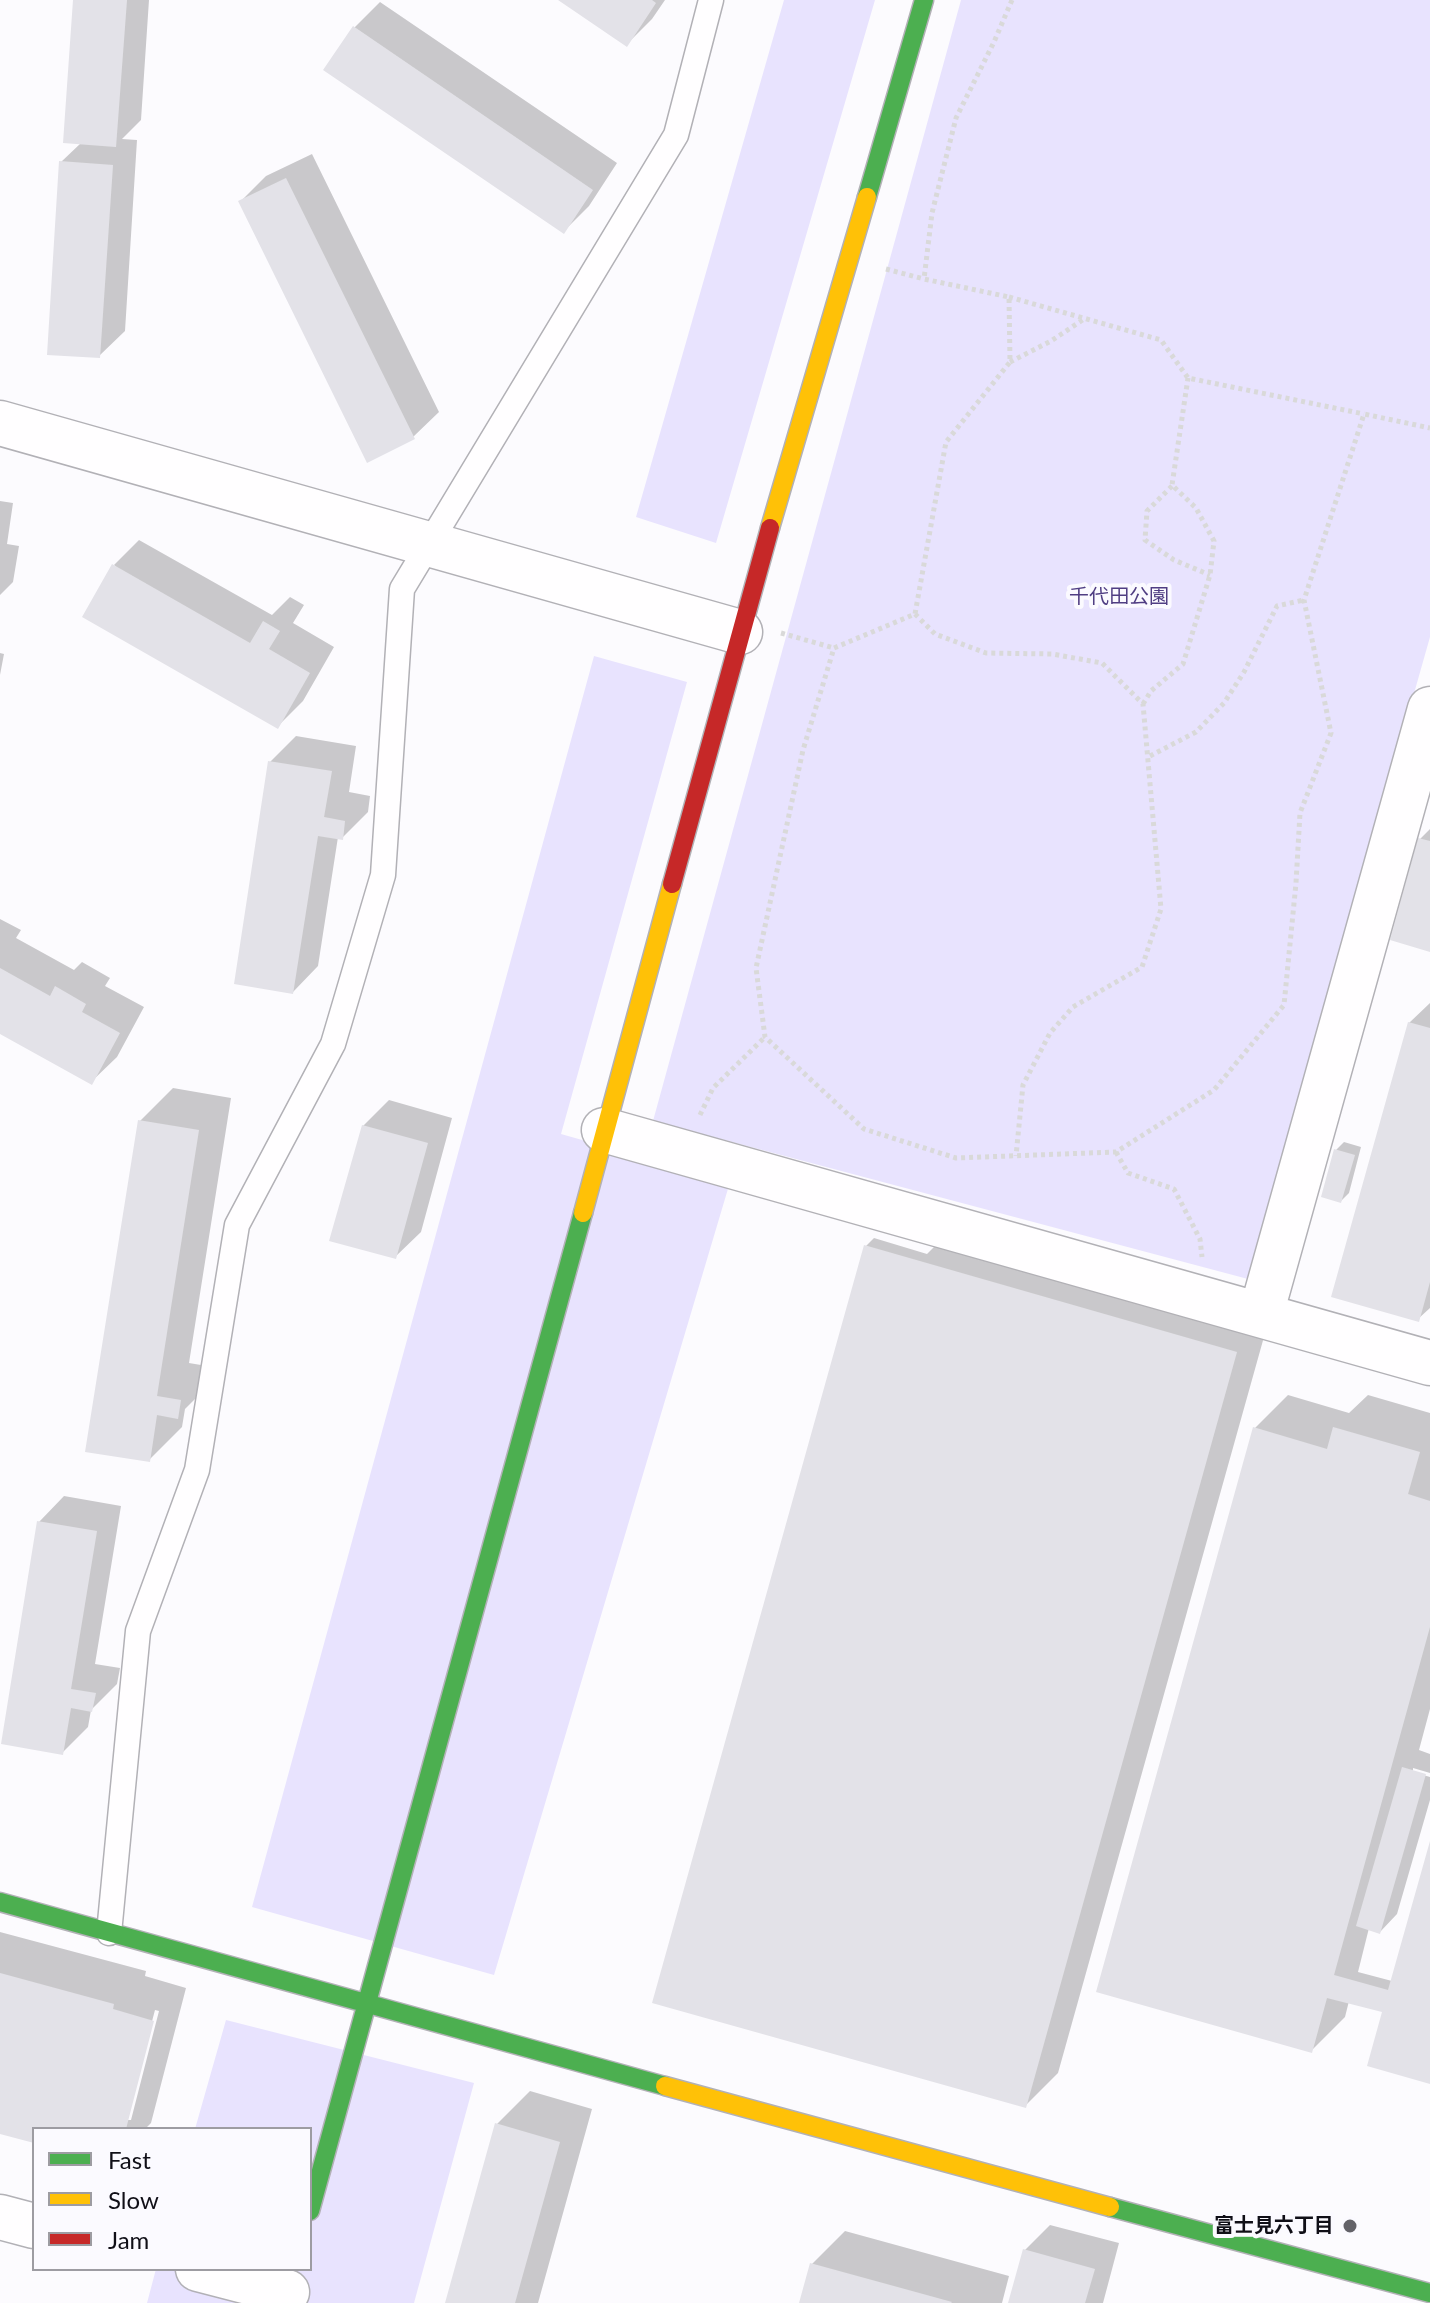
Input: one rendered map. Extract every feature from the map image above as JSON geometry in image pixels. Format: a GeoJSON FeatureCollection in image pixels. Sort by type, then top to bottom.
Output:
{"type":"FeatureCollection","features":[{"type":"Feature","properties":{"kind":"street"},"geometry":{"type":"LineString","coordinates":[[312,2204],[741,627],[924,0]]}},
{"type":"Feature","properties":{"kind":"street"},"geometry":{"type":"LineString","coordinates":[[0,423],[429,544],[741,627]]}},
{"type":"Feature","properties":{"kind":"street"},"geometry":{"type":"LineString","coordinates":[[1261,1314],[1430,709]]}},
{"type":"Feature","properties":{"kind":"street"},"geometry":{"type":"LineString","coordinates":[[604,1130],[1430,1363]]}},
{"type":"Feature","properties":{"kind":"street"},"geometry":{"type":"LineString","coordinates":[[0,1902],[368,2006],[1430,2293]]}},
{"type":"Feature","properties":{"kind":"street"},"geometry":{"type":"LineString","coordinates":[[207,2271],[288,2288]]}},
{"type":"Feature","properties":{"kind":"lane"},"geometry":{"type":"LineString","coordinates":[[109,1933],[138,1631],[197,1470],[237,1225],[333,1044],[383,875],[402,589],[676,135],[711,0]]}},
{"type":"Feature","properties":{"kind":"path"},"geometry":{"type":"LineString","coordinates":[[1012,0],[956,118],[932,213],[924,279],[1009,297],[1161,340],[1188,378],[1429,425]]}},
{"type":"Feature","properties":{"kind":"path"},"geometry":{"type":"LineString","coordinates":[[1009,297],[1010,362]]}},
{"type":"Feature","properties":{"kind":"path"},"geometry":{"type":"LineString","coordinates":[[915,614],[946,442],[1010,362],[1085,319]]}},
{"type":"Feature","properties":{"kind":"path"},"geometry":{"type":"LineString","coordinates":[[1188,378],[1172,485],[1147,511],[1145,540],[1174,560],[1210,575]]}},
{"type":"Feature","properties":{"kind":"path"},"geometry":{"type":"LineString","coordinates":[[834,648],[803,750],[756,968],[765,1037],[864,1129],[956,1158],[1116,1152],[1214,1090],[1284,1005],[1300,813],[1331,733],[1304,600],[1364,414]]}},
{"type":"Feature","properties":{"kind":"path"},"geometry":{"type":"LineString","coordinates":[[1016,1156],[1023,1085],[1050,1033],[1073,1007],[1142,967],[1161,909],[1143,704],[1151,691],[1183,664],[1210,575],[1214,541],[1196,508],[1172,485]]}},
{"type":"Feature","properties":{"kind":"path"},"geometry":{"type":"LineString","coordinates":[[1149,756],[1196,732],[1224,703],[1244,672],[1277,606],[1304,600]]}},
{"type":"Feature","properties":{"kind":"path"},"geometry":{"type":"LineString","coordinates":[[741,627],[834,648],[915,614]]}},
{"type":"Feature","properties":{"kind":"path"},"geometry":{"type":"LineString","coordinates":[[915,614],[935,634],[986,653],[1052,654],[1102,663],[1143,704]]}},
{"type":"Feature","properties":{"kind":"path"},"geometry":{"type":"LineString","coordinates":[[682,1152],[713,1088],[765,1037]]}},
{"type":"Feature","properties":{"kind":"path"},"geometry":{"type":"LineString","coordinates":[[1116,1152],[1128,1173],[1174,1189],[1200,1239],[1208,1299]]}},
{"type":"Feature","properties":{"kind":"green space"},"geometry":{"type":"Polygon","coordinates":[[[784,0],[875,0],[716,543],[636,517],[784,0]]]}},
{"type":"Feature","properties":{"kind":"green space","name":"千代田公園"},"geometry":{"type":"Polygon","coordinates":[[[961,0],[1430,0],[1430,637],[1248,1279],[653,1121],[961,0]]]}},
{"type":"Feature","properties":{"kind":"green space"},"geometry":{"type":"Polygon","coordinates":[[[594,656],[687,682],[561,1134],[730,1182],[494,1975],[252,1907],[594,656]]]}},
{"type":"Feature","properties":{"kind":"green space"},"geometry":{"type":"Polygon","coordinates":[[[226,2020],[474,2083],[414,2303],[147,2303],[155,2271],[312,2271],[312,2127],[196,2127],[226,2020]]]}},
{"type":"Feature","properties":{"kind":"building"},"geometry":{"type":"Polygon","coordinates":[[[73,0],[127,0],[116,147],[63,143],[73,0]]]}},
{"type":"Feature","properties":{"kind":"building"},"geometry":{"type":"Polygon","coordinates":[[[558,0],[652,0],[656,3],[627,47],[558,0]]]}},
{"type":"Feature","properties":{"kind":"building"},"geometry":{"type":"Polygon","coordinates":[[[353,26],[593,190],[564,234],[323,70],[353,26]]]}},
{"type":"Feature","properties":{"kind":"building"},"geometry":{"type":"Polygon","coordinates":[[[59,161],[113,165],[100,358],[47,355],[59,161]]]}},
{"type":"Feature","properties":{"kind":"building"},"geometry":{"type":"Polygon","coordinates":[[[286,178],[415,439],[367,463],[238,201],[286,178]]]}},
{"type":"Feature","properties":{"kind":"building"},"geometry":{"type":"Polygon","coordinates":[[[112,564],[250,643],[263,621],[280,631],[269,649],[310,673],[278,729],[82,617],[112,564]]]}},
{"type":"Feature","properties":{"kind":"building"},"geometry":{"type":"Polygon","coordinates":[[[268,761],[332,771],[324,817],[345,821],[343,840],[318,836],[293,994],[234,984],[268,761]]]}},
{"type":"Feature","properties":{"kind":"building"},"geometry":{"type":"Polygon","coordinates":[[[1418,838],[1430,841],[1430,952],[1390,940],[1418,838]]]}},
{"type":"Feature","properties":{"kind":"building"},"geometry":{"type":"Polygon","coordinates":[[[0,968],[50,996],[55,986],[86,1004],[82,1012],[120,1033],[92,1085],[0,1034],[0,968]]]}},
{"type":"Feature","properties":{"kind":"building"},"geometry":{"type":"Polygon","coordinates":[[[1408,1022],[1430,1028],[1430,1282],[1419,1322],[1331,1297],[1408,1022]]]}},
{"type":"Feature","properties":{"kind":"building"},"geometry":{"type":"Polygon","coordinates":[[[138,1120],[199,1130],[157,1396],[181,1400],[178,1419],[157,1415],[150,1462],[85,1452],[138,1120]]]}},
{"type":"Feature","properties":{"kind":"building"},"geometry":{"type":"Polygon","coordinates":[[[362,1125],[428,1143],[396,1259],[329,1241],[362,1125]]]}},
{"type":"Feature","properties":{"kind":"building"},"geometry":{"type":"Polygon","coordinates":[[[1334,1149],[1355,1155],[1341,1203],[1321,1197],[1334,1149]]]}},
{"type":"Feature","properties":{"kind":"building"},"geometry":{"type":"Polygon","coordinates":[[[864,1245],[1237,1352],[1026,2108],[652,2003],[864,1245]]]}},
{"type":"Feature","properties":{"kind":"building"},"geometry":{"type":"Polygon","coordinates":[[[1253,1427],[1327,1449],[1333,1427],[1420,1452],[1408,1494],[1430,1501],[1430,1627],[1334,1975],[1388,1990],[1430,1841],[1430,2084],[1367,2066],[1382,2012],[1327,1998],[1312,2053],[1096,1992],[1253,1427]]]}},
{"type":"Feature","properties":{"kind":"building"},"geometry":{"type":"Polygon","coordinates":[[[37,1521],[97,1531],[71,1689],[96,1693],[92,1712],[71,1708],[63,1755],[1,1744],[37,1521]]]}},
{"type":"Feature","properties":{"kind":"building"},"geometry":{"type":"Polygon","coordinates":[[[1402,1767],[1426,1774],[1380,1934],[1356,1926],[1402,1767]]]}},
{"type":"Feature","properties":{"kind":"building"},"geometry":{"type":"Polygon","coordinates":[[[0,1973],[114,2004],[113,2009],[154,2021],[127,2127],[32,2127],[32,2142],[0,2134],[0,1973]]]}},
{"type":"Feature","properties":{"kind":"building"},"geometry":{"type":"Polygon","coordinates":[[[495,2123],[560,2142],[515,2303],[445,2303],[495,2123]]]}},
{"type":"Feature","properties":{"kind":"building"},"geometry":{"type":"Polygon","coordinates":[[[1023,2249],[1095,2269],[1085,2303],[1008,2303],[1023,2249]]]}},
{"type":"Feature","properties":{"kind":"building"},"geometry":{"type":"Polygon","coordinates":[[[810,2263],[952,2302],[799,2303],[810,2263]]]}},
{"type":"Feature","properties":{"kind":"traffic: fast"},"geometry":{"type":"LineString","coordinates":[[867,197],[924,0]]}},
{"type":"Feature","properties":{"kind":"traffic: fast"},"geometry":{"type":"LineString","coordinates":[[312,2204],[583,1213]]}},
{"type":"Feature","properties":{"kind":"traffic: fast"},"geometry":{"type":"LineString","coordinates":[[0,1902],[665,2086]]}},
{"type":"Feature","properties":{"kind":"traffic: fast"},"geometry":{"type":"LineString","coordinates":[[1110,2207],[1430,2293]]}},
{"type":"Feature","properties":{"kind":"traffic: slow"},"geometry":{"type":"LineString","coordinates":[[770,528],[867,197]]}},
{"type":"Feature","properties":{"kind":"traffic: slow"},"geometry":{"type":"LineString","coordinates":[[583,1213],[672,884]]}},
{"type":"Feature","properties":{"kind":"traffic: slow"},"geometry":{"type":"LineString","coordinates":[[665,2086],[1110,2207]]}},
{"type":"Feature","properties":{"kind":"traffic: jam"},"geometry":{"type":"LineString","coordinates":[[672,884],[770,528]]}},
{"type":"Feature","properties":{"kind":"place","name":"富士見六丁目"},"geometry":{"type":"Point","coordinates":[1350,2226]}}]}
